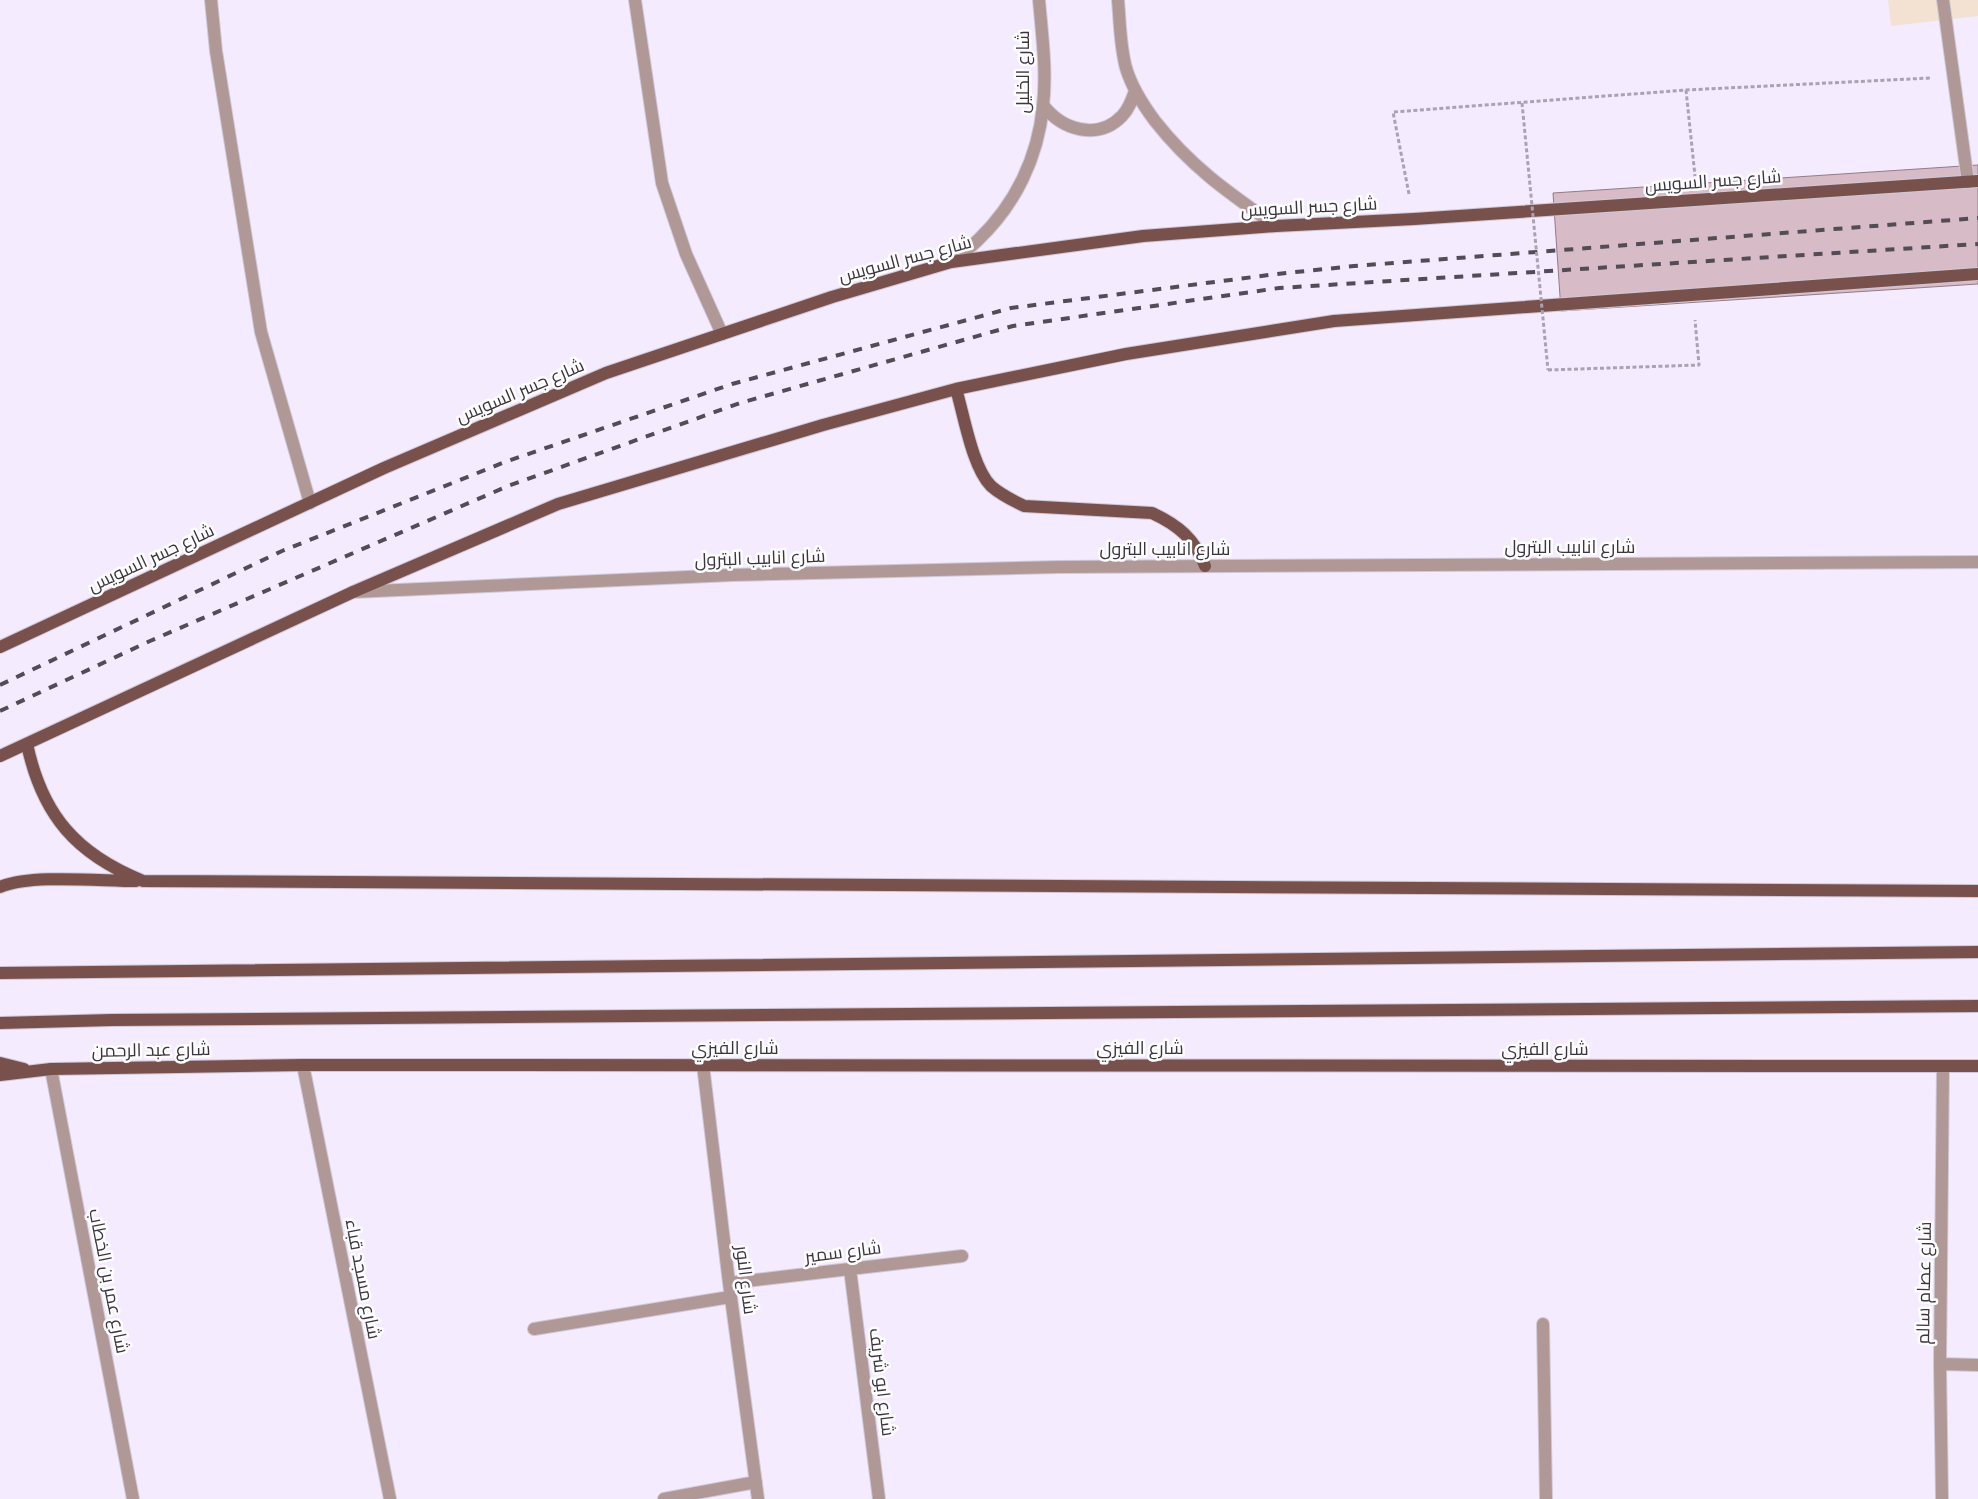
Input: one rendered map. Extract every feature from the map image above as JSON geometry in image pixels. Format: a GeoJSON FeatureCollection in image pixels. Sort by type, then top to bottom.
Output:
{"type":"FeatureCollection","features":[{"type":"Feature","properties":{"kind":"main road","name":"شارع جسر السويس"},"geometry":{"type":"LineString","coordinates":[[0,647],[384,468],[606,373],[832,297],[951,262],[1143,236],[1973,182]]}},
{"type":"Feature","properties":{"kind":"main road"},"geometry":{"type":"LineString","coordinates":[[0,756],[353,592],[558,504],[823,425],[956,389],[1126,354],[1334,321],[1978,274]]}},
{"type":"Feature","properties":{"kind":"main road"},"geometry":{"type":"LineString","coordinates":[[956,389],[979,470],[991,485],[1007,497],[1024,506],[1152,513],[1170,521],[1185,533],[1197,548],[1204,566]]}},
{"type":"Feature","properties":{"kind":"main road"},"geometry":{"type":"LineString","coordinates":[[27,744],[32,770],[43,795],[57,818],[74,839],[95,857],[118,871],[143,881]]}},
{"type":"Feature","properties":{"kind":"main road"},"geometry":{"type":"LineString","coordinates":[[0,887],[9,883],[33,880],[1978,891]]}},
{"type":"Feature","properties":{"kind":"main road"},"geometry":{"type":"LineString","coordinates":[[0,972],[1978,952]]}},
{"type":"Feature","properties":{"kind":"main road"},"geometry":{"type":"LineString","coordinates":[[0,1023],[112,1020],[1978,1006]]}},
{"type":"Feature","properties":{"kind":"main road"},"geometry":{"type":"LineString","coordinates":[[0,1063],[27,1070],[51,1069]]}},
{"type":"Feature","properties":{"kind":"main road","name":"شارع عبد الرحمن"},"geometry":{"type":"LineString","coordinates":[[0,1075],[51,1069],[302,1065]]}},
{"type":"Feature","properties":{"kind":"main road","name":"شارع الفيزي"},"geometry":{"type":"LineString","coordinates":[[302,1065],[1978,1066]]}},
{"type":"Feature","properties":{"kind":"street"},"geometry":{"type":"LineString","coordinates":[[211,0],[216,51],[261,332],[310,503]]}},
{"type":"Feature","properties":{"kind":"street"},"geometry":{"type":"LineString","coordinates":[[635,0],[662,184],[686,254],[722,334]]}},
{"type":"Feature","properties":{"kind":"street","name":"شارع الخليل"},"geometry":{"type":"LineString","coordinates":[[951,262],[977,241],[999,217],[1018,190],[1034,151],[1044,105],[1039,0]]}},
{"type":"Feature","properties":{"kind":"street"},"geometry":{"type":"LineString","coordinates":[[1118,0],[1122,46],[1127,69],[1135,91],[1148,113],[1170,141],[1195,167],[1223,190],[1276,226]]}},
{"type":"Feature","properties":{"kind":"street"},"geometry":{"type":"LineString","coordinates":[[1943,0],[1953,77],[1973,182]]}},
{"type":"Feature","properties":{"kind":"street"},"geometry":{"type":"LineString","coordinates":[[1044,105],[1051,116],[1061,123],[1085,130],[1098,129],[1112,124],[1122,116],[1130,105],[1135,91]]}},
{"type":"Feature","properties":{"kind":"street","name":"شارع انابيب البترول"},"geometry":{"type":"LineString","coordinates":[[353,592],[732,575],[1059,567],[1978,562]]}},
{"type":"Feature","properties":{"kind":"street","name":"شارع مسجد قباء"},"geometry":{"type":"LineString","coordinates":[[302,1065],[390,1499]]}},
{"type":"Feature","properties":{"kind":"street","name":"شارع النور"},"geometry":{"type":"LineString","coordinates":[[703,1065],[728,1283],[758,1499]]}},
{"type":"Feature","properties":{"kind":"street","name":"شارع عصام سالم"},"geometry":{"type":"LineString","coordinates":[[1942,1499],[1940,1364],[1943,1066]]}},
{"type":"Feature","properties":{"kind":"street","name":"شارع عمر بن الخطاب"},"geometry":{"type":"LineString","coordinates":[[51,1069],[133,1499]]}},
{"type":"Feature","properties":{"kind":"street","name":"شارع سمير"},"geometry":{"type":"LineString","coordinates":[[728,1283],[962,1256]]}},
{"type":"Feature","properties":{"kind":"street","name":"شارع ابو شريف"},"geometry":{"type":"LineString","coordinates":[[850,1269],[879,1499]]}},
{"type":"Feature","properties":{"kind":"street"},"geometry":{"type":"LineString","coordinates":[[534,1328],[730,1297]]}},
{"type":"Feature","properties":{"kind":"street"},"geometry":{"type":"LineString","coordinates":[[1543,1324],[1546,1499]]}},
{"type":"Feature","properties":{"kind":"street"},"geometry":{"type":"LineString","coordinates":[[1940,1364],[1978,1365]]}},
{"type":"Feature","properties":{"kind":"street"},"geometry":{"type":"LineString","coordinates":[[664,1499],[756,1482]]}},
{"type":"Feature","properties":{"kind":"path"},"geometry":{"type":"LineString","coordinates":[[1414,219],[1393,112],[1686,90],[1953,77]]}},
{"type":"Feature","properties":{"kind":"path"},"geometry":{"type":"LineString","coordinates":[[1686,90],[1698,200]]}},
{"type":"Feature","properties":{"kind":"path"},"geometry":{"type":"LineString","coordinates":[[1522,103],[1548,370],[1699,365],[1692,294]]}},
{"type":"Feature","properties":{"kind":"shaded area"},"geometry":{"type":"Polygon","coordinates":[[[1888,0],[1978,0],[1978,16],[1891,26],[1888,0]]]}},
{"type":"Feature","properties":{"kind":"building"},"geometry":{"type":"Polygon","coordinates":[[[1978,165],[1978,284],[1561,311],[1553,193],[1978,165]]]}},
{"type":"Feature","properties":{"kind":"railway"},"geometry":{"type":"LineString","coordinates":[[0,685],[282,551],[505,462],[732,384],[1011,308],[1354,266],[1978,218]]}},
{"type":"Feature","properties":{"kind":"railway"},"geometry":{"type":"LineString","coordinates":[[0,711],[150,641],[508,486],[740,403],[1013,326],[1279,288],[1978,244]]}}]}
